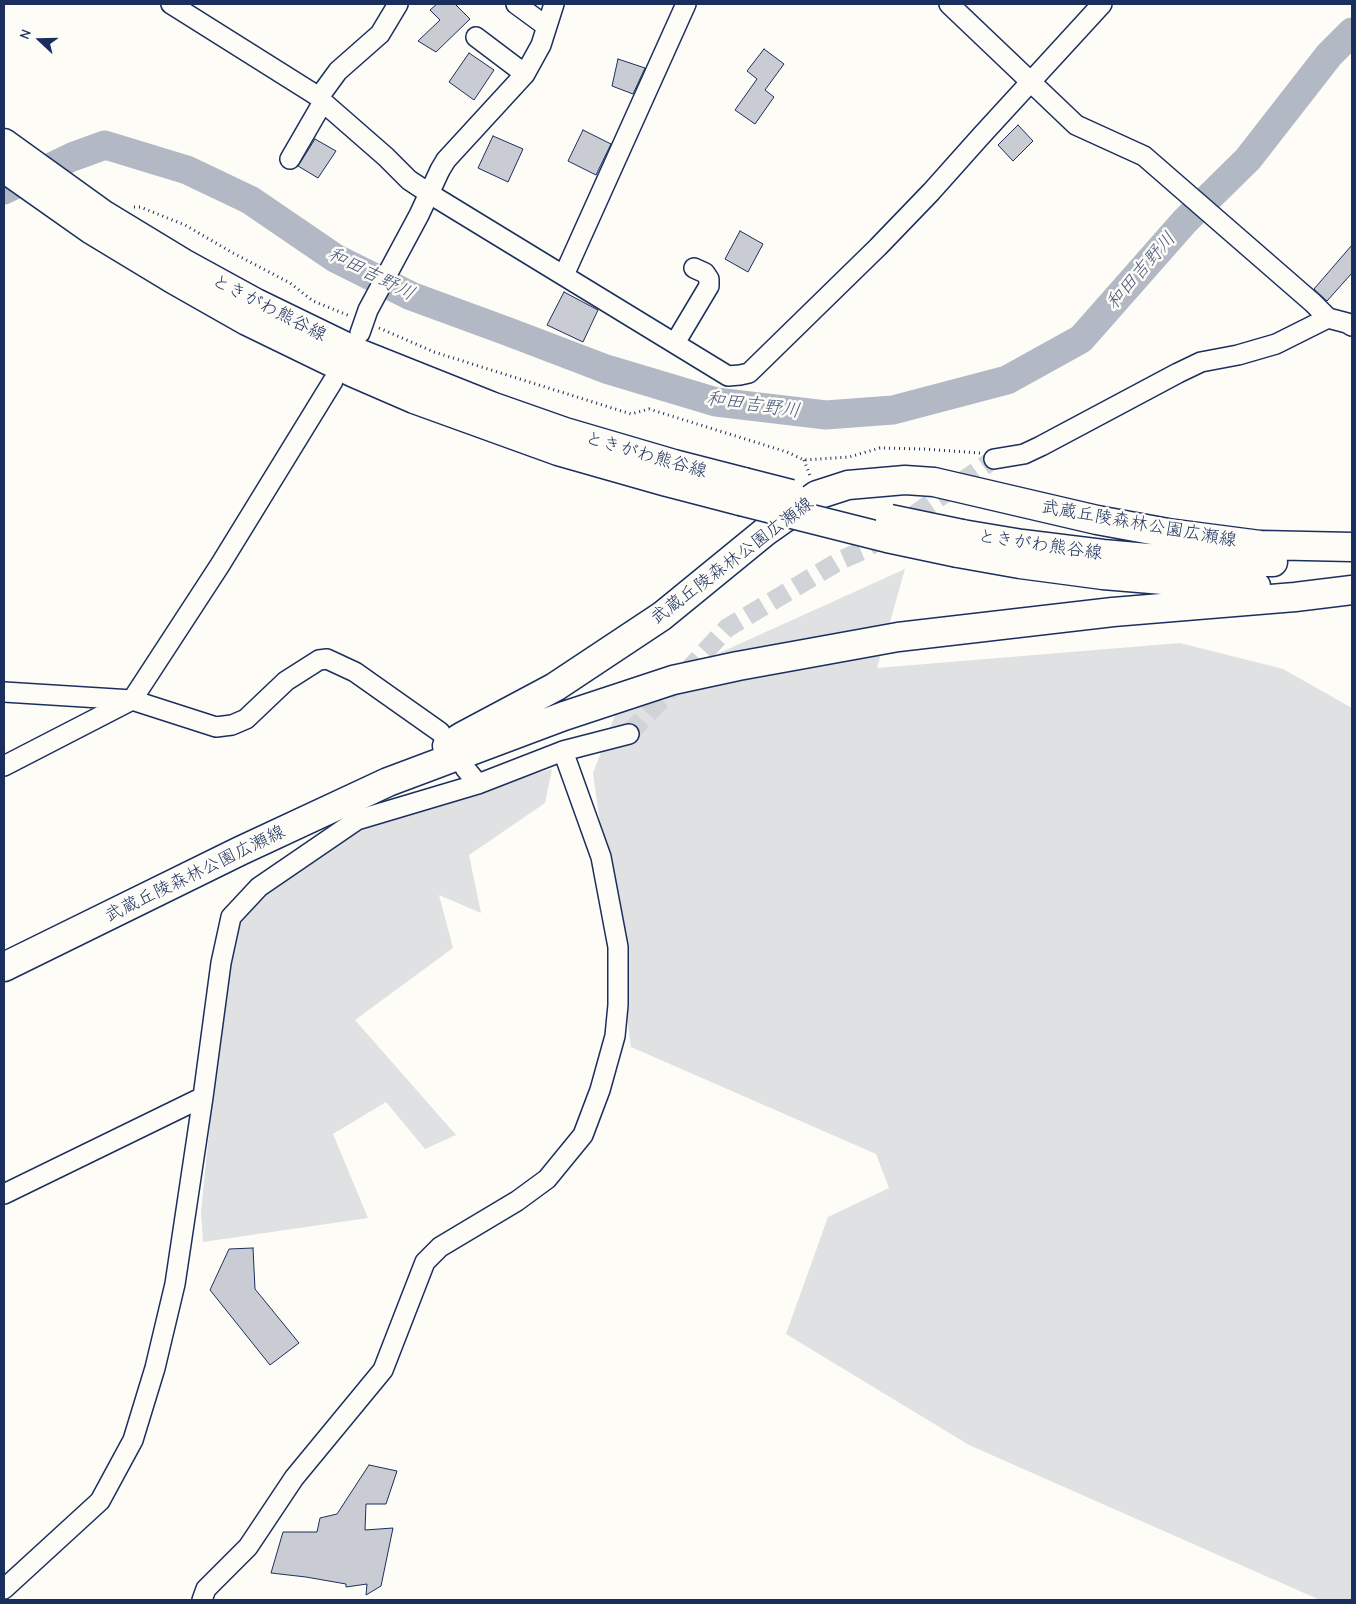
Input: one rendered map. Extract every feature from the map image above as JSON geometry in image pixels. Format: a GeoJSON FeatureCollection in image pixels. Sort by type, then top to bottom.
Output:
{"type":"FeatureCollection","features":[{"type":"Feature","properties":{"kind":"main road","name":"ときがわ熊谷線"},"geometry":{"type":"LineString","coordinates":[[4,143],[93,219]]}},
{"type":"Feature","properties":{"kind":"main road","name":"ときがわ熊谷線"},"geometry":{"type":"LineString","coordinates":[[4,168],[93,219],[168,254],[256,303],[363,355],[491,406],[565,432],[674,464],[742,491],[892,520],[1020,564],[1158,580],[1247,586],[1352,584]]}},
{"type":"Feature","properties":{"kind":"main road","name":"武蔵丘陵森林公園広瀬線"},"geometry":{"type":"LineString","coordinates":[[388,782],[463,736],[555,687],[662,616],[766,531],[817,495],[848,485],[905,480],[934,482],[1097,520],[1168,533],[1260,545],[1352,548]]}},
{"type":"Feature","properties":{"kind":"main road","name":"ときがわ熊谷線"},"geometry":{"type":"LineString","coordinates":[[960,543],[1058,548],[1159,559],[1210,562],[1352,560]]}},
{"type":"Feature","properties":{"kind":"main road","name":"武蔵丘陵森林公園広瀬線"},"geometry":{"type":"LineString","coordinates":[[4,968],[240,851],[388,782],[564,716],[673,680],[738,666],[898,637],[1113,612],[1294,598],[1352,590]]}},
{"type":"Feature","properties":{"kind":"street"},"geometry":{"type":"LineString","coordinates":[[171,4],[321,99],[409,180],[728,376],[749,373],[837,288],[925,199],[1102,4]]}},
{"type":"Feature","properties":{"kind":"street"},"geometry":{"type":"LineString","coordinates":[[290,159],[338,70],[380,34],[398,4]]}},
{"type":"Feature","properties":{"kind":"street"},"geometry":{"type":"LineString","coordinates":[[516,4],[546,26]]}},
{"type":"Feature","properties":{"kind":"street"},"geometry":{"type":"LineString","coordinates":[[364,321],[446,160],[525,74],[541,45],[554,4]]}},
{"type":"Feature","properties":{"kind":"street"},"geometry":{"type":"LineString","coordinates":[[564,276],[686,4]]}},
{"type":"Feature","properties":{"kind":"street"},"geometry":{"type":"LineString","coordinates":[[949,4],[1076,125],[1144,156],[1328,318],[1352,326]]}},
{"type":"Feature","properties":{"kind":"street"},"geometry":{"type":"LineString","coordinates":[[476,37],[525,74]]}},
{"type":"Feature","properties":{"kind":"street"},"geometry":{"type":"LineString","coordinates":[[675,343],[709,286],[709,280],[705,273],[694,268]]}},
{"type":"Feature","properties":{"kind":"street"},"geometry":{"type":"LineString","coordinates":[[994,459],[1024,454],[1178,372],[1201,362],[1238,355],[1276,344],[1328,318]]}},
{"type":"Feature","properties":{"kind":"street"},"geometry":{"type":"LineString","coordinates":[[4,766],[132,700],[220,566],[333,381]]}},
{"type":"Feature","properties":{"kind":"street"},"geometry":{"type":"LineString","coordinates":[[4,692],[132,700],[216,727],[232,725],[246,719],[286,681],[319,660],[327,659],[354,672],[440,732]]}},
{"type":"Feature","properties":{"kind":"street"},"geometry":{"type":"LineString","coordinates":[[4,1589],[100,1501],[133,1440],[155,1368],[175,1284],[221,964],[232,917],[259,887],[357,820],[478,784],[563,751],[629,734]]}},
{"type":"Feature","properties":{"kind":"street"},"geometry":{"type":"LineString","coordinates":[[202,1600],[206,1589],[248,1547],[294,1478],[383,1370],[424,1262],[440,1247],[517,1201],[547,1179],[583,1135],[600,1090],[614,1036],[618,1005],[618,947],[601,858],[563,751]]}},
{"type":"Feature","properties":{"kind":"street"},"geometry":{"type":"LineString","coordinates":[[465,768],[478,784]]}},
{"type":"Feature","properties":{"kind":"street"},"geometry":{"type":"LineString","coordinates":[[4,1194],[203,1097]]}},
{"type":"Feature","properties":{"kind":"path"},"geometry":{"type":"LineString","coordinates":[[131,207],[140,207],[185,226],[290,283],[313,301],[434,352],[631,414],[649,409],[787,452],[804,460],[849,457],[880,448],[987,453],[994,459]]}},
{"type":"Feature","properties":{"kind":"shaded area"},"geometry":{"type":"Polygon","coordinates":[[[905,569],[877,668],[1180,643],[1283,669],[1352,708],[1352,1600],[1320,1600],[969,1445],[786,1334],[828,1217],[889,1188],[876,1154],[631,1047],[593,773],[622,697],[905,569]]]}},
{"type":"Feature","properties":{"kind":"shaded area"},"geometry":{"type":"Polygon","coordinates":[[[552,769],[545,803],[469,855],[481,913],[439,895],[453,948],[355,1020],[456,1135],[425,1149],[386,1102],[333,1134],[368,1218],[203,1242],[201,1211],[231,917],[385,812],[552,769]]]}},
{"type":"Feature","properties":{"kind":"building"},"geometry":{"type":"Polygon","coordinates":[[[437,4],[455,4],[470,19],[436,52],[418,41],[440,20],[430,10],[437,4]]]}},
{"type":"Feature","properties":{"kind":"building"},"geometry":{"type":"Polygon","coordinates":[[[764,49],[784,64],[765,90],[774,97],[755,124],[735,110],[757,79],[747,71],[764,49]]]}},
{"type":"Feature","properties":{"kind":"building"},"geometry":{"type":"Polygon","coordinates":[[[469,53],[494,70],[474,100],[449,82],[469,53]]]}},
{"type":"Feature","properties":{"kind":"building"},"geometry":{"type":"Polygon","coordinates":[[[618,59],[645,68],[633,94],[612,86],[618,59]]]}},
{"type":"Feature","properties":{"kind":"building"},"geometry":{"type":"Polygon","coordinates":[[[1018,125],[1033,141],[1013,161],[998,145],[1018,125]]]}},
{"type":"Feature","properties":{"kind":"building"},"geometry":{"type":"Polygon","coordinates":[[[583,130],[611,144],[596,175],[568,161],[583,130]]]}},
{"type":"Feature","properties":{"kind":"building"},"geometry":{"type":"Polygon","coordinates":[[[493,136],[523,149],[508,182],[478,168],[493,136]]]}},
{"type":"Feature","properties":{"kind":"building"},"geometry":{"type":"Polygon","coordinates":[[[315,139],[336,151],[318,178],[298,166],[315,139]]]}},
{"type":"Feature","properties":{"kind":"building"},"geometry":{"type":"Polygon","coordinates":[[[740,231],[763,244],[748,272],[725,259],[740,231]]]}},
{"type":"Feature","properties":{"kind":"building"},"geometry":{"type":"Polygon","coordinates":[[[1352,245],[1352,273],[1327,301],[1314,289],[1352,245]]]}},
{"type":"Feature","properties":{"kind":"building"},"geometry":{"type":"Polygon","coordinates":[[[564,292],[598,310],[583,342],[547,325],[564,292]]]}},
{"type":"Feature","properties":{"kind":"building"},"geometry":{"type":"Polygon","coordinates":[[[253,1248],[255,1289],[299,1343],[270,1365],[210,1290],[229,1249],[253,1248]]]}},
{"type":"Feature","properties":{"kind":"building"},"geometry":{"type":"Polygon","coordinates":[[[369,1465],[397,1471],[386,1504],[366,1504],[365,1530],[393,1528],[381,1586],[366,1595],[367,1584],[346,1587],[346,1584],[271,1573],[283,1532],[317,1532],[320,1518],[337,1514],[369,1465]]]}},
{"type":"Feature","properties":{"kind":"waterway","name":"和田吉野川"},"geometry":{"type":"LineString","coordinates":[[4,190],[72,157],[105,145],[187,170],[250,200],[335,258],[411,296],[606,369],[716,402],[826,415],[893,410],[1007,380],[1081,339],[1185,221],[1248,159],[1329,55],[1352,32]]}},
{"type":"Feature","properties":{"kind":"tunnel"},"geometry":{"type":"LineString","coordinates":[[629,734],[727,628],[841,560],[864,550],[994,459]]}}]}
